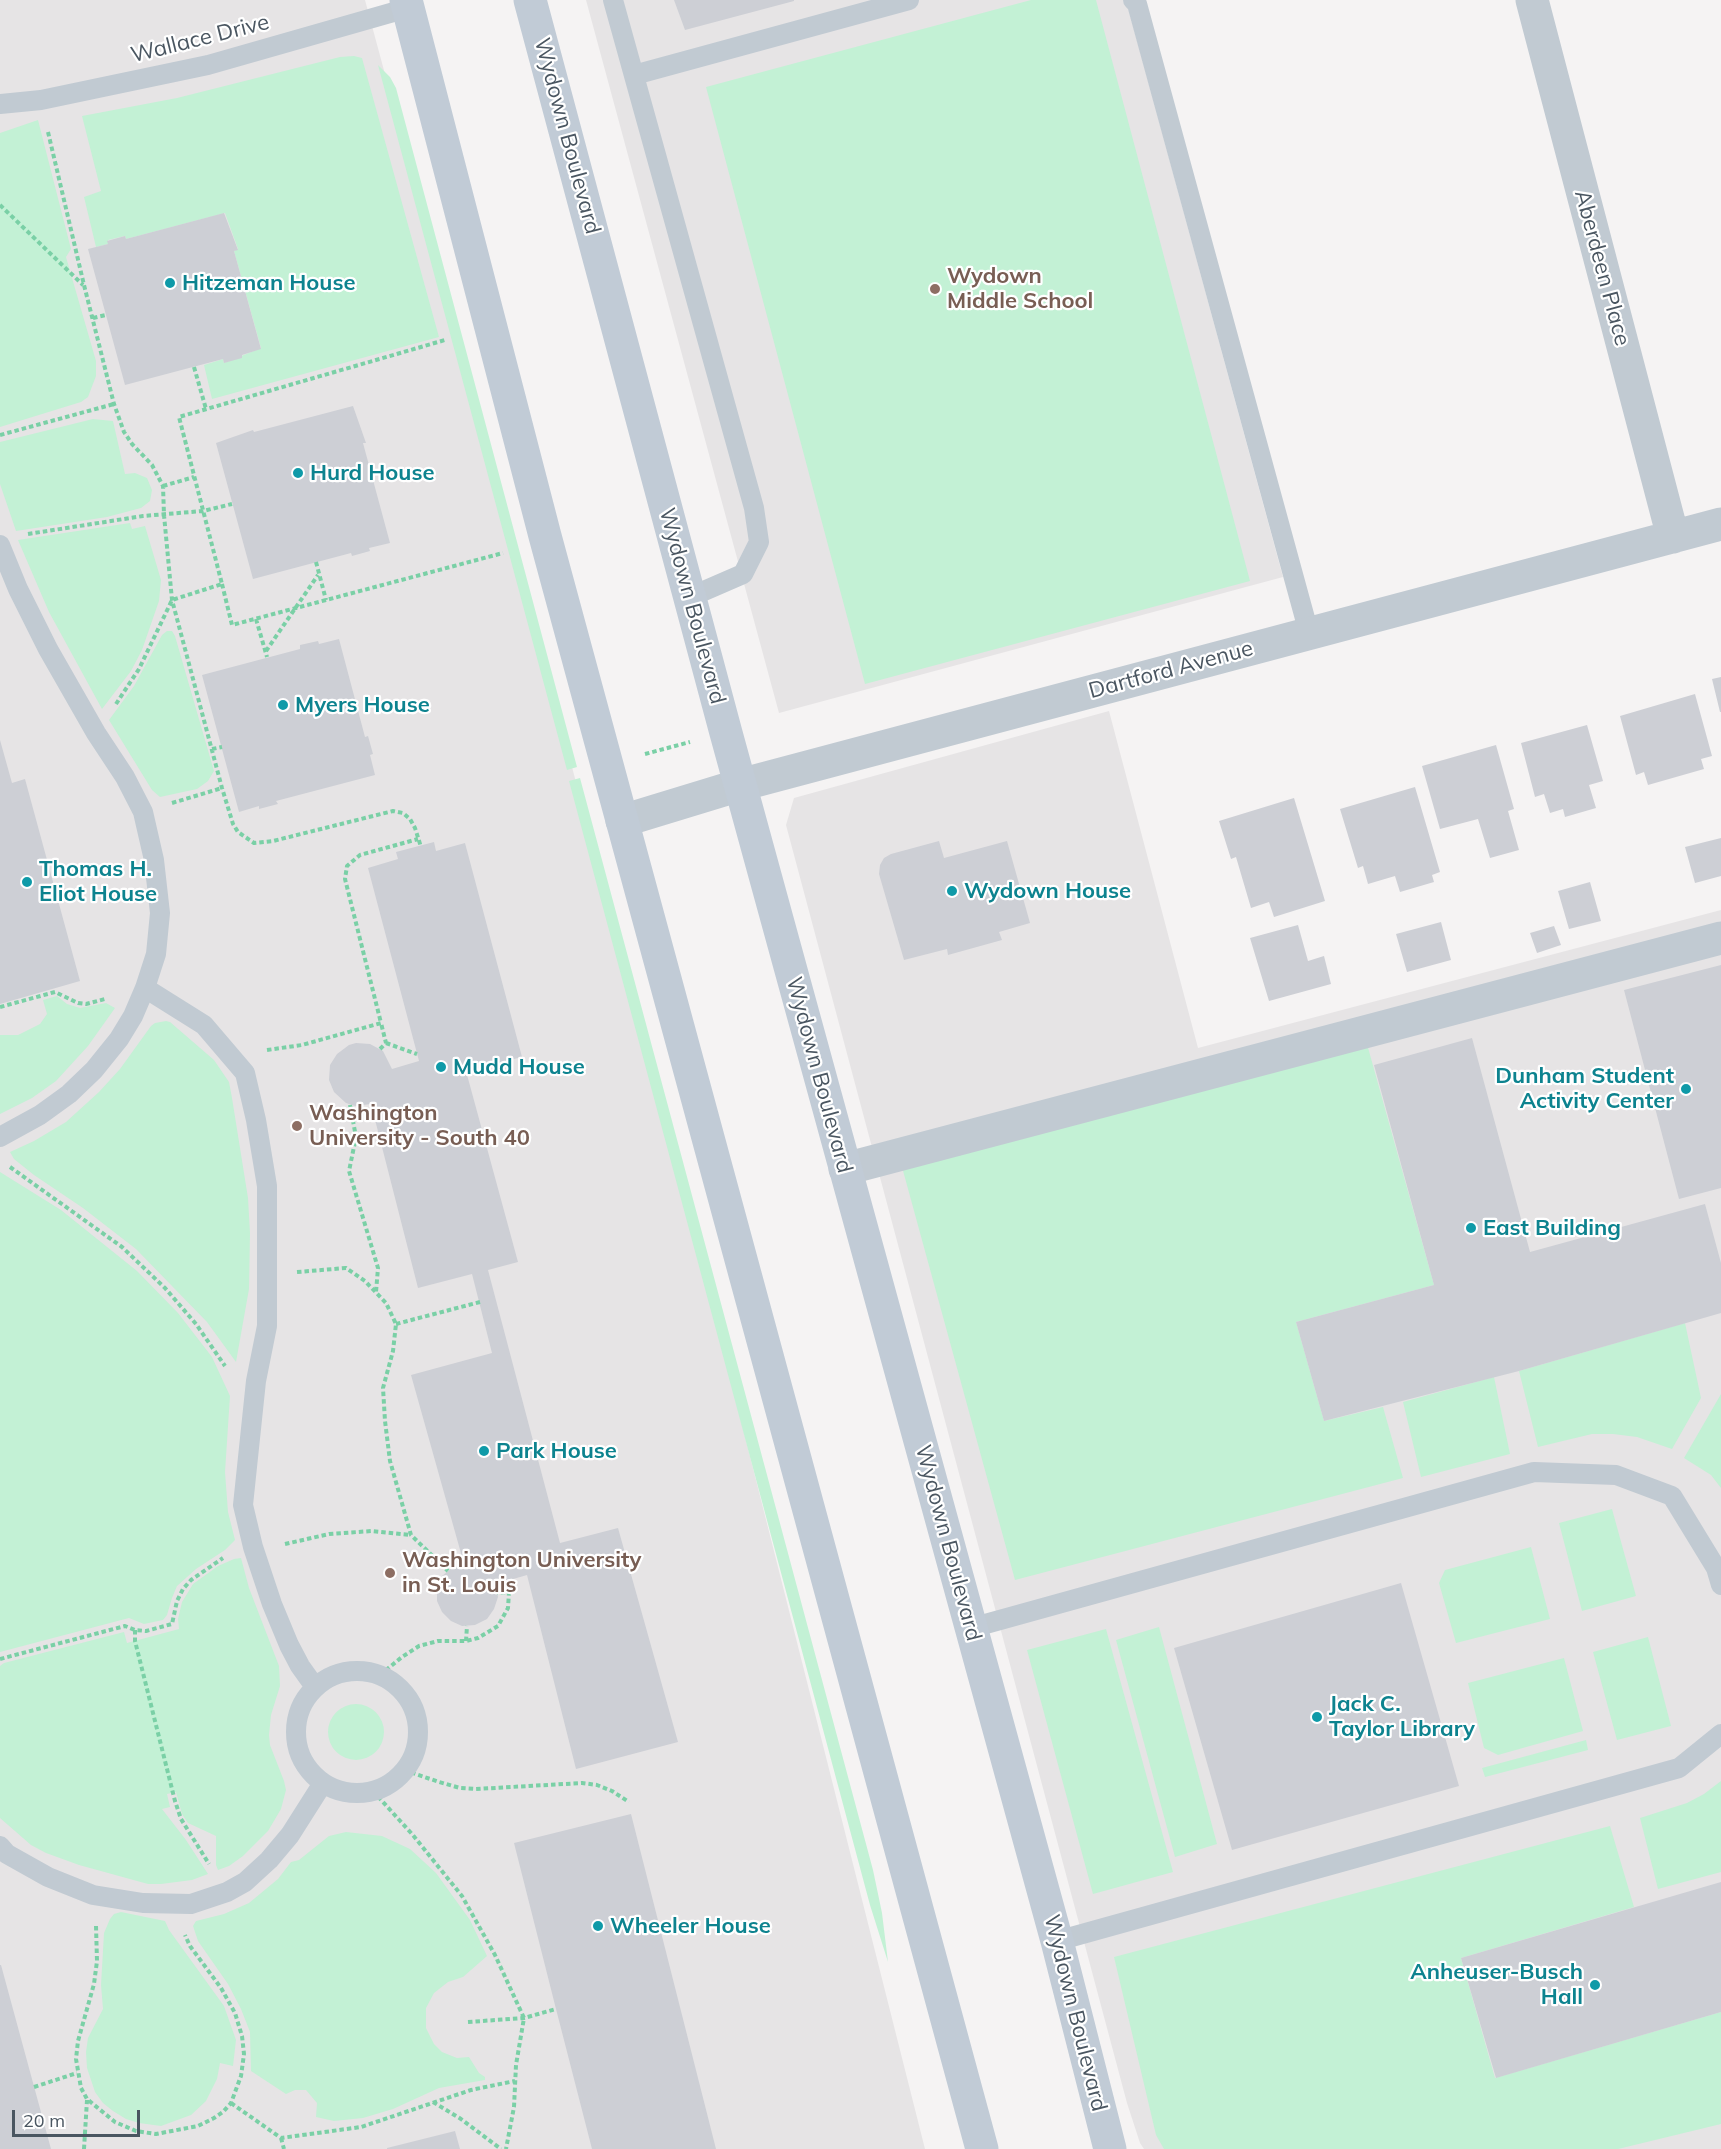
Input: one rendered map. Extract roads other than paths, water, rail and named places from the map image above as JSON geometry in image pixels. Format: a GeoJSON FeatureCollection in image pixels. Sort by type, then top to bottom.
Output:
{"type":"FeatureCollection","features":[{"type":"Feature","properties":{"kind":"street","name":"Wydown Boulevard"},"geometry":{"type":"LineString","coordinates":[[530,0],[740,785],[1057,1941],[1110,2149]]}},
{"type":"Feature","properties":{"kind":"street","name":"Aberdeen Place"},"geometry":{"type":"LineString","coordinates":[[1532,0],[1673,537]]}},
{"type":"Feature","properties":{"kind":"street"},"geometry":{"type":"LineString","coordinates":[[407,4],[622,821],[978,2144]]}},
{"type":"Feature","properties":{"kind":"street","name":"Dartford Avenue"},"geometry":{"type":"LineString","coordinates":[[622,821],[740,785],[1721,524]]}},
{"type":"Feature","properties":{"kind":"street"},"geometry":{"type":"LineString","coordinates":[[845,1169],[1721,938]]}},
{"type":"Feature","properties":{"kind":"lane"},"geometry":{"type":"LineString","coordinates":[[614,0],[754,508],[759,542],[743,574],[690,597]]}},
{"type":"Feature","properties":{"kind":"lane"},"geometry":{"type":"LineString","coordinates":[[634,75],[909,0]]}},
{"type":"Feature","properties":{"kind":"lane"},"geometry":{"type":"LineString","coordinates":[[1134,0],[1137,4],[1310,633]]}},
{"type":"Feature","properties":{"kind":"lane","name":"Wallace Drive"},"geometry":{"type":"LineString","coordinates":[[0,104],[41,100],[208,65],[407,4]]}},
{"type":"Feature","properties":{"kind":"lane"},"geometry":{"type":"LineString","coordinates":[[0,546],[18,590],[48,649],[96,733],[125,777],[143,812],[153,860],[160,913],[156,954],[145,988],[133,1016],[119,1039],[94,1070],[69,1094],[0,1137]]}},
{"type":"Feature","properties":{"kind":"lane"},"geometry":{"type":"LineString","coordinates":[[145,988],[204,1025],[245,1073],[256,1120],[267,1186],[267,1326],[256,1381],[243,1505],[253,1547],[272,1604],[300,1666],[315,1687]]}},
{"type":"Feature","properties":{"kind":"lane"},"geometry":{"type":"LineString","coordinates":[[971,1628],[1534,1472],[1616,1475],[1672,1496],[1716,1568],[1721,1586]]}},
{"type":"Feature","properties":{"kind":"lane"},"geometry":{"type":"LineString","coordinates":[[363,1671],[380,1675],[396,1685],[408,1699],[416,1717],[418,1736],[414,1754],[404,1770],[391,1783],[373,1791],[356,1793],[339,1790],[323,1783],[304,1763],[296,1737],[300,1710],[315,1687],[329,1677],[346,1672],[363,1671]]}},
{"type":"Feature","properties":{"kind":"lane"},"geometry":{"type":"LineString","coordinates":[[1057,1941],[1679,1768],[1721,1734]]}},
{"type":"Feature","properties":{"kind":"lane"},"geometry":{"type":"LineString","coordinates":[[0,1846],[7,1854],[48,1877],[93,1895],[143,1903],[191,1904],[209,1900],[245,1882],[290,1835],[323,1783]]}},
{"type":"Feature","properties":{"kind":"place","name":"Hitzeman House"},"geometry":{"type":"Point","coordinates":[170,283]}},
{"type":"Feature","properties":{"kind":"place","name":"Wydown Middle School"},"geometry":{"type":"Point","coordinates":[935,289]}},
{"type":"Feature","properties":{"kind":"place","name":"Hurd House"},"geometry":{"type":"Point","coordinates":[298,473]}},
{"type":"Feature","properties":{"kind":"place","name":"Myers House"},"geometry":{"type":"Point","coordinates":[283,705]}},
{"type":"Feature","properties":{"kind":"place","name":"Thomas H. Eliot House"},"geometry":{"type":"Point","coordinates":[27,882]}},
{"type":"Feature","properties":{"kind":"place","name":"Wydown House"},"geometry":{"type":"Point","coordinates":[952,891]}},
{"type":"Feature","properties":{"kind":"place","name":"Mudd House"},"geometry":{"type":"Point","coordinates":[441,1067]}},
{"type":"Feature","properties":{"kind":"place","name":"Dunham Student Activity Center"},"geometry":{"type":"Point","coordinates":[1686,1089]}},
{"type":"Feature","properties":{"kind":"place","name":"Washington University - South 40"},"geometry":{"type":"Point","coordinates":[297,1126]}},
{"type":"Feature","properties":{"kind":"place","name":"East Building"},"geometry":{"type":"Point","coordinates":[1471,1228]}},
{"type":"Feature","properties":{"kind":"place","name":"Park House"},"geometry":{"type":"Point","coordinates":[484,1451]}},
{"type":"Feature","properties":{"kind":"place","name":"Washington University in St. Louis"},"geometry":{"type":"Point","coordinates":[390,1573]}},
{"type":"Feature","properties":{"kind":"place","name":"Jack C. Taylor Library"},"geometry":{"type":"Point","coordinates":[1317,1717]}},
{"type":"Feature","properties":{"kind":"place","name":"Wheeler House"},"geometry":{"type":"Point","coordinates":[598,1926]}},
{"type":"Feature","properties":{"kind":"place","name":"Anheuser-Busch Hall"},"geometry":{"type":"Point","coordinates":[1595,1985]}}]}
